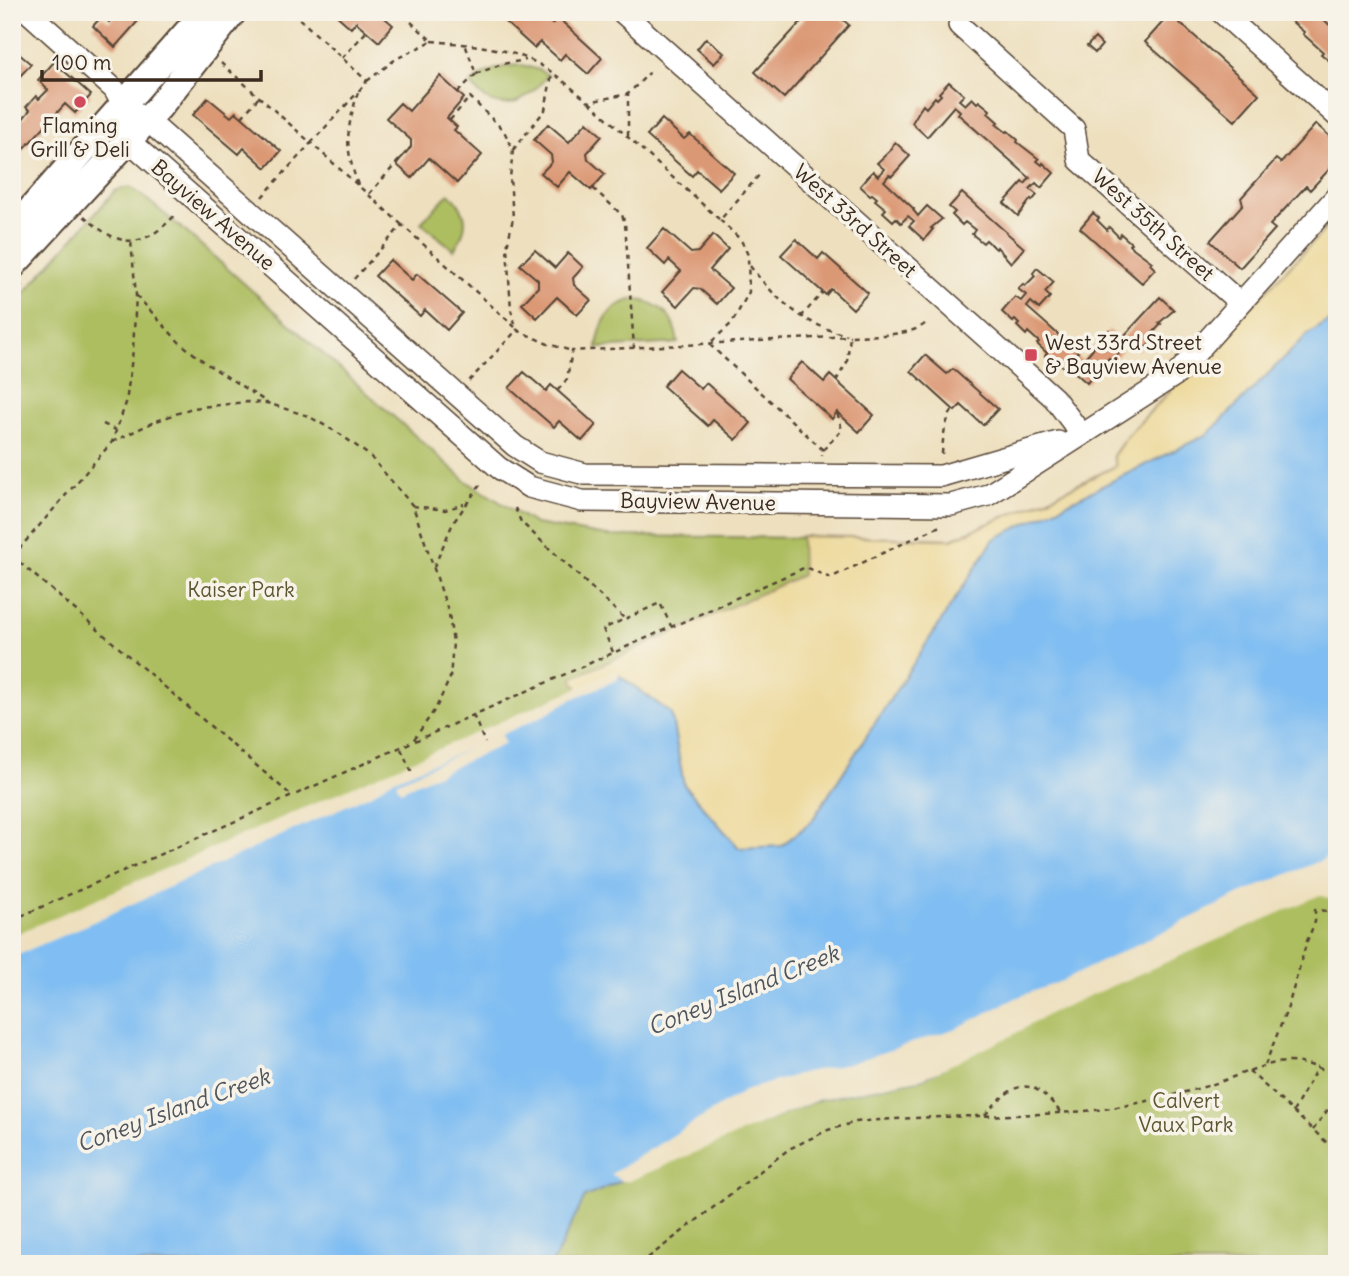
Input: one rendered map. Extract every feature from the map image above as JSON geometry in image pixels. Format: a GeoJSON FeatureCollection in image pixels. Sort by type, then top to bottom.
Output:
{"type":"FeatureCollection","features":[{"type":"Feature","properties":{"kind":"main road"},"geometry":{"type":"LineString","coordinates":[[12,231],[205,12]]}},
{"type":"Feature","properties":{"kind":"main road"},"geometry":{"type":"LineString","coordinates":[[12,265],[147,120],[233,12]]}},
{"type":"Feature","properties":{"kind":"street"},"geometry":{"type":"LineString","coordinates":[[28,12],[114,89],[124,107],[128,140]]}},
{"type":"Feature","properties":{"kind":"street","name":"West 33rd Street"},"geometry":{"type":"LineString","coordinates":[[622,12],[1054,398],[1082,435]]}},
{"type":"Feature","properties":{"kind":"street"},"geometry":{"type":"LineString","coordinates":[[1221,12],[1337,116]]}},
{"type":"Feature","properties":{"kind":"street","name":"West 35th Street"},"geometry":{"type":"LineString","coordinates":[[959,25],[1074,129],[1079,160],[1240,303]]}},
{"type":"Feature","properties":{"kind":"street","name":"Bayview Avenue"},"geometry":{"type":"LineString","coordinates":[[124,107],[147,120],[504,437],[540,462],[585,474],[941,475],[1082,435]]}},
{"type":"Feature","properties":{"kind":"street","name":"Bayview Avenue"},"geometry":{"type":"LineString","coordinates":[[128,140],[499,468],[529,487],[582,501],[951,505],[988,495],[1177,374],[1337,197]]}},
{"type":"Feature","properties":{"kind":"path"},"geometry":{"type":"LineString","coordinates":[[292,12],[368,81]]}},
{"type":"Feature","properties":{"kind":"path"},"geometry":{"type":"LineString","coordinates":[[400,12],[432,41]]}},
{"type":"Feature","properties":{"kind":"path"},"geometry":{"type":"LineString","coordinates":[[342,58],[367,31]]}},
{"type":"Feature","properties":{"kind":"path"},"geometry":{"type":"LineString","coordinates":[[262,197],[368,81],[396,59],[432,41],[505,51],[530,60],[552,73],[589,102],[741,240],[749,265],[749,292],[732,323],[709,344]]}},
{"type":"Feature","properties":{"kind":"path"},"geometry":{"type":"LineString","coordinates":[[465,44],[476,74]]}},
{"type":"Feature","properties":{"kind":"path"},"geometry":{"type":"LineString","coordinates":[[458,92],[476,74],[502,64],[530,60]]}},
{"type":"Feature","properties":{"kind":"path"},"geometry":{"type":"LineString","coordinates":[[221,63],[517,330],[548,344],[572,351],[881,335],[921,329],[928,322]]}},
{"type":"Feature","properties":{"kind":"path"},"geometry":{"type":"LineString","coordinates":[[513,150],[545,110],[552,73]]}},
{"type":"Feature","properties":{"kind":"path"},"geometry":{"type":"LineString","coordinates":[[589,102],[628,94],[649,74]]}},
{"type":"Feature","properties":{"kind":"path"},"geometry":{"type":"LineString","coordinates":[[358,92],[347,131],[351,163],[358,185]]}},
{"type":"Feature","properties":{"kind":"path"},"geometry":{"type":"LineString","coordinates":[[628,94],[628,137]]}},
{"type":"Feature","properties":{"kind":"path"},"geometry":{"type":"LineString","coordinates":[[242,117],[259,97]]}},
{"type":"Feature","properties":{"kind":"path"},"geometry":{"type":"LineString","coordinates":[[450,120],[470,97],[504,131],[513,150],[510,178],[513,218],[507,247],[511,310],[517,330]]}},
{"type":"Feature","properties":{"kind":"path"},"geometry":{"type":"LineString","coordinates":[[368,195],[411,146]]}},
{"type":"Feature","properties":{"kind":"path"},"geometry":{"type":"LineString","coordinates":[[720,220],[761,173]]}},
{"type":"Feature","properties":{"kind":"path"},"geometry":{"type":"LineString","coordinates":[[593,188],[622,215],[625,223],[634,348]]}},
{"type":"Feature","properties":{"kind":"path"},"geometry":{"type":"LineString","coordinates":[[84,216],[103,233],[131,241],[143,239],[164,228],[177,213]]}},
{"type":"Feature","properties":{"kind":"path"},"geometry":{"type":"LineString","coordinates":[[354,279],[402,225]]}},
{"type":"Feature","properties":{"kind":"path"},"geometry":{"type":"LineString","coordinates":[[131,241],[136,295],[133,350],[126,404],[112,442],[12,557],[292,796]]}},
{"type":"Feature","properties":{"kind":"path"},"geometry":{"type":"LineString","coordinates":[[749,265],[772,293],[801,317],[818,327],[850,336]]}},
{"type":"Feature","properties":{"kind":"path"},"geometry":{"type":"LineString","coordinates":[[801,317],[823,292]]}},
{"type":"Feature","properties":{"kind":"path"},"geometry":{"type":"LineString","coordinates":[[136,295],[179,342],[206,364],[267,403],[308,416],[341,434],[370,456],[412,506],[449,614],[453,643],[450,678],[436,708],[412,742]]}},
{"type":"Feature","properties":{"kind":"path"},"geometry":{"type":"LineString","coordinates":[[468,381],[517,330]]}},
{"type":"Feature","properties":{"kind":"path"},"geometry":{"type":"LineString","coordinates":[[836,381],[847,362],[850,336]]}},
{"type":"Feature","properties":{"kind":"path"},"geometry":{"type":"LineString","coordinates":[[709,344],[823,450]]}},
{"type":"Feature","properties":{"kind":"path"},"geometry":{"type":"LineString","coordinates":[[558,390],[567,379],[572,351]]}},
{"type":"Feature","properties":{"kind":"path"},"geometry":{"type":"LineString","coordinates":[[112,442],[191,408],[267,403]]}},
{"type":"Feature","properties":{"kind":"path"},"geometry":{"type":"LineString","coordinates":[[942,454],[943,435],[953,409]]}},
{"type":"Feature","properties":{"kind":"path"},"geometry":{"type":"LineString","coordinates":[[822,456],[823,450],[842,430],[837,412]]}},
{"type":"Feature","properties":{"kind":"path"},"geometry":{"type":"LineString","coordinates":[[103,424],[116,430]]}},
{"type":"Feature","properties":{"kind":"path"},"geometry":{"type":"LineString","coordinates":[[433,569],[453,523],[480,485]]}},
{"type":"Feature","properties":{"kind":"path"},"geometry":{"type":"LineString","coordinates":[[412,506],[445,510],[464,504]]}},
{"type":"Feature","properties":{"kind":"path"},"geometry":{"type":"LineString","coordinates":[[515,508],[521,522],[625,619]]}},
{"type":"Feature","properties":{"kind":"path"},"geometry":{"type":"LineString","coordinates":[[12,920],[806,567],[830,578],[942,525]]}},
{"type":"Feature","properties":{"kind":"path"},"geometry":{"type":"LineString","coordinates":[[613,652],[603,629],[660,603],[671,626]]}},
{"type":"Feature","properties":{"kind":"path"},"geometry":{"type":"LineString","coordinates":[[473,715],[485,743]]}},
{"type":"Feature","properties":{"kind":"path"},"geometry":{"type":"LineString","coordinates":[[400,748],[413,775]]}},
{"type":"Feature","properties":{"kind":"path"},"geometry":{"type":"LineString","coordinates":[[1265,1065],[1288,1007],[1315,922],[1315,910],[1329,911],[1337,916]]}},
{"type":"Feature","properties":{"kind":"path"},"geometry":{"type":"LineString","coordinates":[[640,1264],[789,1149],[828,1130],[856,1122],[1100,1109],[1202,1087],[1248,1070],[1287,1061],[1318,1066],[1337,1077]]}},
{"type":"Feature","properties":{"kind":"path"},"geometry":{"type":"LineString","coordinates":[[1293,1112],[1318,1066]]}},
{"type":"Feature","properties":{"kind":"path"},"geometry":{"type":"LineString","coordinates":[[1248,1070],[1337,1152]]}},
{"type":"Feature","properties":{"kind":"path"},"geometry":{"type":"LineString","coordinates":[[984,1116],[1000,1097],[1015,1086],[1028,1086],[1039,1091],[1060,1113]]}},
{"type":"Feature","properties":{"kind":"path"},"geometry":{"type":"LineString","coordinates":[[1313,1130],[1337,1097]]}},
{"type":"Feature","properties":{"kind":"path"},"geometry":{"type":"LineString","coordinates":[[667,1264],[708,1256],[752,1264]]}},
{"type":"Feature","properties":{"kind":"green space"},"geometry":{"type":"Polygon","coordinates":[[[522,65],[548,75],[529,95],[513,103],[496,103],[486,99],[470,84],[481,75],[494,70],[522,65]]]}},
{"type":"Feature","properties":{"kind":"green space","name":"Kaiser Park"},"geometry":{"type":"Polygon","coordinates":[[[129,187],[184,230],[466,481],[535,524],[608,536],[952,539],[1010,515],[12,939],[12,307],[115,191],[129,187]]]}},
{"type":"Feature","properties":{"kind":"green space"},"geometry":{"type":"Polygon","coordinates":[[[449,193],[461,207],[465,220],[463,234],[454,250],[421,223],[449,193]]]}},
{"type":"Feature","properties":{"kind":"green space"},"geometry":{"type":"Polygon","coordinates":[[[635,299],[653,304],[665,312],[673,325],[678,343],[597,348],[600,330],[607,316],[618,305],[635,299]]]}},
{"type":"Feature","properties":{"kind":"green space","name":"Calvert Vaux Park"},"geometry":{"type":"Polygon","coordinates":[[[1320,891],[1337,898],[1337,1264],[552,1264],[584,1197],[729,1134],[820,1099],[924,1078],[1050,1009],[1320,891]]]}},
{"type":"Feature","properties":{"kind":"sand"},"geometry":{"type":"Polygon","coordinates":[[[1337,217],[1337,496],[875,933],[507,727],[581,694],[572,678],[802,575],[801,536],[952,539],[1116,466],[1113,456],[1127,436],[1337,217]]]}},
{"type":"Feature","properties":{"kind":"water","name":"Coney Island Creek"},"geometry":{"type":"Polygon","coordinates":[[[1337,316],[1337,898],[1320,891],[1050,1009],[924,1078],[820,1099],[729,1134],[585,1197],[552,1264],[12,1264],[12,939],[617,674],[671,713],[684,785],[739,848],[781,846],[811,822],[994,539],[1208,434],[1308,334],[1337,316]]]}},
{"type":"Feature","properties":{"kind":"pier"},"geometry":{"type":"Polygon","coordinates":[[[616,671],[620,672],[617,680],[501,735],[505,744],[400,791],[396,782],[471,748],[390,781],[374,793],[12,957],[12,936],[616,671]]]}},
{"type":"Feature","properties":{"kind":"pier"},"geometry":{"type":"Polygon","coordinates":[[[1337,848],[1337,901],[1320,895],[1052,1012],[1011,1036],[924,1078],[820,1099],[629,1181],[621,1181],[611,1174],[746,1090],[806,1072],[848,1064],[957,1028],[1018,997],[1062,981],[1240,894],[1322,860],[1337,848]]]}},
{"type":"Feature","properties":{"kind":"building"},"geometry":{"type":"Polygon","coordinates":[[[117,12],[146,12],[115,47],[93,26],[102,16],[109,22],[117,12]]]}},
{"type":"Feature","properties":{"kind":"building"},"geometry":{"type":"Polygon","coordinates":[[[333,12],[378,12],[393,25],[379,42],[356,22],[351,28],[333,12]]]}},
{"type":"Feature","properties":{"kind":"building"},"geometry":{"type":"Polygon","coordinates":[[[494,12],[539,12],[552,24],[558,18],[602,58],[588,74],[565,54],[560,60],[540,42],[534,48],[494,12]]]}},
{"type":"Feature","properties":{"kind":"building"},"geometry":{"type":"Polygon","coordinates":[[[810,12],[834,12],[849,25],[784,98],[755,72],[810,12]]]}},
{"type":"Feature","properties":{"kind":"building"},"geometry":{"type":"Polygon","coordinates":[[[1286,12],[1316,12],[1337,32],[1337,67],[1284,15],[1286,12]]]}},
{"type":"Feature","properties":{"kind":"building"},"geometry":{"type":"Polygon","coordinates":[[[1170,14],[1259,94],[1235,121],[1145,42],[1170,14]]]}},
{"type":"Feature","properties":{"kind":"building"},"geometry":{"type":"Polygon","coordinates":[[[706,38],[724,53],[714,64],[697,49],[706,38]]]}},
{"type":"Feature","properties":{"kind":"building"},"geometry":{"type":"Polygon","coordinates":[[[1095,38],[1102,45],[1095,53],[1087,46],[1095,38]]]}},
{"type":"Feature","properties":{"kind":"building"},"geometry":{"type":"Polygon","coordinates":[[[12,48],[31,64],[12,85],[12,48]]]}},
{"type":"Feature","properties":{"kind":"building"},"geometry":{"type":"Polygon","coordinates":[[[54,62],[91,95],[75,113],[65,104],[12,162],[12,123],[18,116],[22,120],[30,110],[26,107],[36,96],[39,99],[48,90],[38,80],[54,62]]]}},
{"type":"Feature","properties":{"kind":"building"},"geometry":{"type":"Polygon","coordinates":[[[440,76],[464,98],[447,118],[457,127],[454,130],[482,155],[457,183],[429,158],[412,178],[396,164],[411,147],[411,140],[386,118],[400,103],[409,111],[440,76]]]}},
{"type":"Feature","properties":{"kind":"building"},"geometry":{"type":"Polygon","coordinates":[[[949,82],[964,95],[959,100],[965,105],[972,98],[977,103],[979,101],[990,110],[988,113],[998,122],[996,124],[1008,131],[1017,142],[1039,159],[1037,161],[1054,173],[1041,188],[1036,183],[1030,189],[1037,195],[1018,216],[1004,203],[1030,178],[958,114],[960,111],[954,106],[927,137],[912,123],[923,105],[926,108],[935,97],[937,99],[949,82]]]}},
{"type":"Feature","properties":{"kind":"building"},"geometry":{"type":"Polygon","coordinates":[[[208,98],[231,117],[236,112],[281,151],[266,168],[244,148],[239,154],[193,115],[208,98]]]}},
{"type":"Feature","properties":{"kind":"building"},"geometry":{"type":"Polygon","coordinates":[[[662,119],[684,139],[690,134],[734,173],[719,189],[697,170],[692,176],[647,136],[662,119]]]}},
{"type":"Feature","properties":{"kind":"building"},"geometry":{"type":"Polygon","coordinates":[[[587,122],[602,136],[587,153],[588,159],[605,174],[591,190],[570,172],[557,187],[541,173],[552,162],[551,155],[534,140],[548,124],[569,142],[587,122]]]}},
{"type":"Feature","properties":{"kind":"building"},"geometry":{"type":"Polygon","coordinates":[[[1316,124],[1337,143],[1337,161],[1310,190],[1306,186],[1270,225],[1275,229],[1240,268],[1210,241],[1243,204],[1241,198],[1276,159],[1281,163],[1316,124]]]}},
{"type":"Feature","properties":{"kind":"building"},"geometry":{"type":"Polygon","coordinates":[[[895,142],[910,156],[884,181],[918,216],[927,206],[942,219],[931,228],[933,229],[924,240],[909,226],[914,221],[908,216],[901,223],[896,218],[893,221],[883,212],[886,209],[875,200],[877,198],[860,186],[873,171],[878,176],[884,169],[877,163],[892,149],[895,142]]]}},
{"type":"Feature","properties":{"kind":"building"},"geometry":{"type":"Polygon","coordinates":[[[962,193],[1024,248],[1011,263],[997,247],[996,249],[986,240],[983,243],[972,234],[975,230],[965,222],[962,225],[952,215],[955,212],[949,207],[962,193]]]}},
{"type":"Feature","properties":{"kind":"building"},"geometry":{"type":"Polygon","coordinates":[[[1093,213],[1107,230],[1109,227],[1119,237],[1121,234],[1131,243],[1129,245],[1152,262],[1150,264],[1155,269],[1142,283],[1080,228],[1093,213]]]}},
{"type":"Feature","properties":{"kind":"building"},"geometry":{"type":"Polygon","coordinates":[[[664,229],[691,253],[698,252],[713,235],[728,249],[710,270],[731,288],[717,304],[700,289],[694,288],[678,306],[662,292],[681,271],[669,260],[665,265],[647,248],[664,229]]]}},
{"type":"Feature","properties":{"kind":"building"},"geometry":{"type":"Polygon","coordinates":[[[796,239],[818,259],[823,253],[868,293],[853,309],[831,289],[826,295],[781,255],[796,239]]]}},
{"type":"Feature","properties":{"kind":"building"},"geometry":{"type":"Polygon","coordinates":[[[535,250],[555,268],[568,253],[583,267],[573,278],[574,285],[591,300],[577,315],[557,297],[537,318],[522,304],[538,287],[538,280],[520,265],[535,250]]]}},
{"type":"Feature","properties":{"kind":"building"},"geometry":{"type":"Polygon","coordinates":[[[390,260],[412,280],[417,274],[462,313],[447,330],[425,310],[420,316],[375,276],[390,260]]]}},
{"type":"Feature","properties":{"kind":"building"},"geometry":{"type":"Polygon","coordinates":[[[1037,268],[1054,282],[1045,292],[1050,297],[1039,309],[1031,302],[1027,307],[1078,352],[1075,355],[1082,361],[1109,330],[1123,343],[1119,348],[1122,350],[1112,361],[1109,358],[1100,369],[1099,367],[1087,383],[1072,370],[1077,366],[1071,361],[1064,368],[1059,363],[1056,366],[1045,356],[1047,353],[1037,344],[1039,342],[1028,332],[1026,335],[1015,320],[1013,322],[1002,312],[1015,297],[1021,301],[1026,295],[1018,289],[1035,276],[1033,273],[1037,268]]]}},
{"type":"Feature","properties":{"kind":"building"},"geometry":{"type":"Polygon","coordinates":[[[1160,297],[1174,310],[1159,323],[1161,324],[1151,335],[1155,338],[1146,348],[1143,345],[1138,350],[1123,337],[1160,297]]]}},
{"type":"Feature","properties":{"kind":"building"},"geometry":{"type":"Polygon","coordinates":[[[925,355],[947,374],[953,369],[998,409],[983,425],[961,405],[955,411],[911,371],[925,355]]]}},
{"type":"Feature","properties":{"kind":"building"},"geometry":{"type":"Polygon","coordinates":[[[802,362],[824,382],[830,375],[874,415],[859,432],[837,412],[832,419],[787,379],[802,362]]]}},
{"type":"Feature","properties":{"kind":"building"},"geometry":{"type":"Polygon","coordinates":[[[678,369],[701,389],[706,383],[751,423],[736,440],[713,420],[708,426],[663,386],[678,369]]]}},
{"type":"Feature","properties":{"kind":"building"},"geometry":{"type":"Polygon","coordinates":[[[524,372],[546,391],[551,385],[596,425],[582,441],[559,421],[554,427],[509,388],[524,372]]]}},
{"type":"Feature","properties":{"kind":"place","name":"Flaming Grill & Deli"},"geometry":{"type":"Point","coordinates":[80,102]}},
{"type":"Feature","properties":{"kind":"place","name":"West 33rd Street & Bayview Avenue"},"geometry":{"type":"Point","coordinates":[1031,355]}}]}
